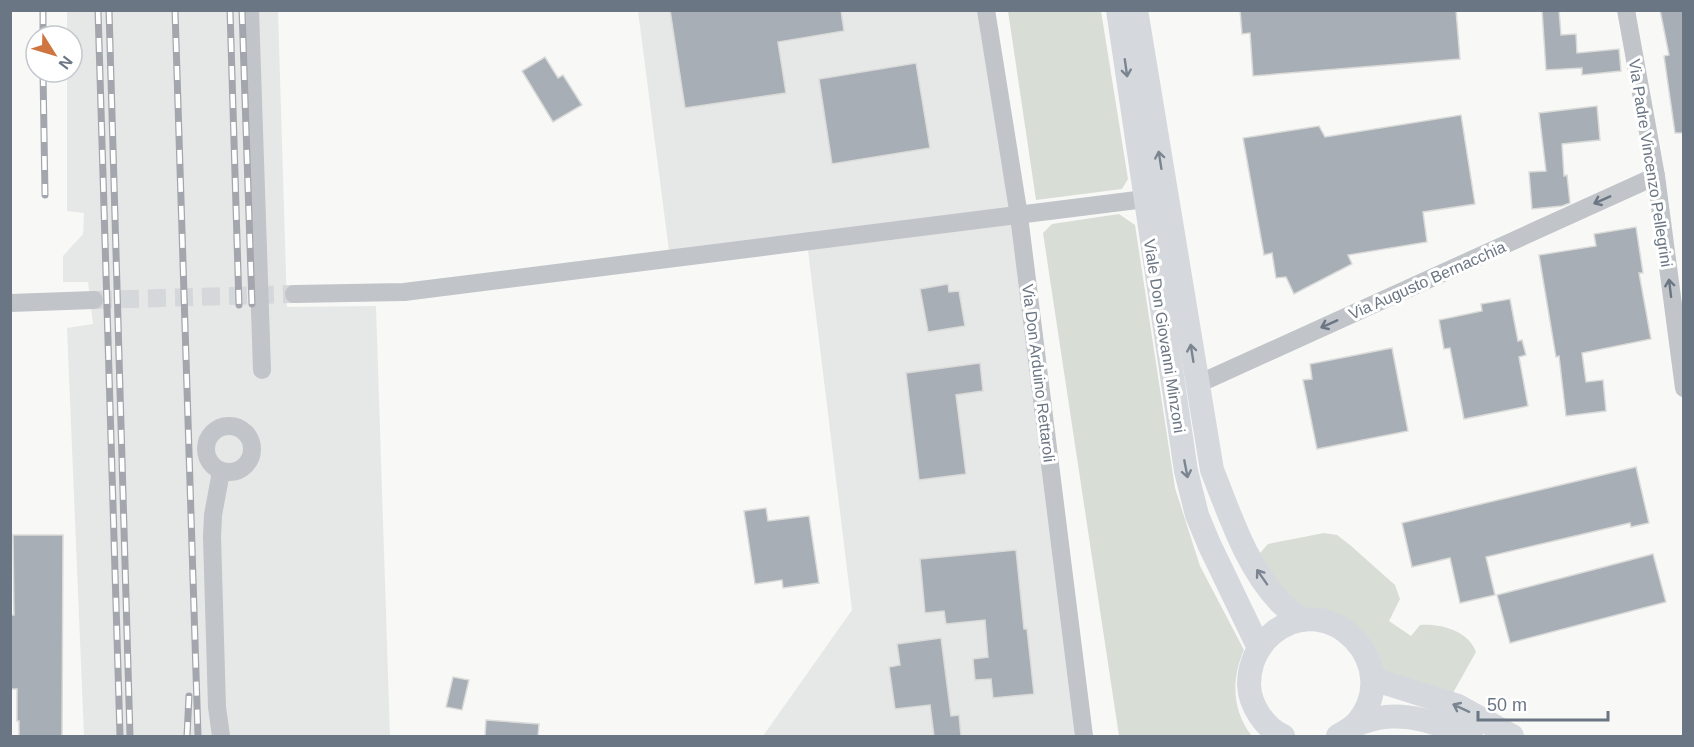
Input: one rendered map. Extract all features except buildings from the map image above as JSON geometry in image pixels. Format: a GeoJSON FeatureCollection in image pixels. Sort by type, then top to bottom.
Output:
{"type":"FeatureCollection","features":[{"type":"Feature","properties":{"kind":"main road","name":"Viale Don Giovanni Minzoni"},"geometry":{"type":"LineString","coordinates":[[1118,10],[1186,471],[1197,515],[1259,648]]}},
{"type":"Feature","properties":{"kind":"main road","name":"Viale Don Giovanni Minzoni"},"geometry":{"type":"LineString","coordinates":[[1136,10],[1212,470],[1238,534],[1257,570],[1279,602],[1300,620]]}},
{"type":"Feature","properties":{"kind":"main road"},"geometry":{"type":"LineString","coordinates":[[1272,733],[1255,708],[1249,688],[1250,667],[1259,648],[1277,630],[1300,620],[1322,620],[1341,627],[1357,640],[1368,658],[1372,679],[1368,704],[1347,731]]}},
{"type":"Feature","properties":{"kind":"main road"},"geometry":{"type":"LineString","coordinates":[[1372,679],[1458,706],[1512,736]]}},
{"type":"Feature","properties":{"kind":"main road"},"geometry":{"type":"LineString","coordinates":[[1347,731],[1378,718],[1407,717],[1444,725],[1471,736]]}},
{"type":"Feature","properties":{"kind":"street"},"geometry":{"type":"LineString","coordinates":[[250,10],[262,370]]}},
{"type":"Feature","properties":{"kind":"street","name":"Via Don Arduino Rettaroli"},"geometry":{"type":"LineString","coordinates":[[986,10],[1019,216],[1084,736]]}},
{"type":"Feature","properties":{"kind":"street","name":"Via Padre Vincenzo Pellegrini"},"geometry":{"type":"LineString","coordinates":[[1626,10],[1656,176],[1683,388]]}},
{"type":"Feature","properties":{"kind":"street","name":"Via Augusto Bernacchia"},"geometry":{"type":"LineString","coordinates":[[1198,384],[1656,176]]}},
{"type":"Feature","properties":{"kind":"street"},"geometry":{"type":"LineString","coordinates":[[294,294],[404,292],[1145,200]]}},
{"type":"Feature","properties":{"kind":"street"},"geometry":{"type":"LineString","coordinates":[[10,303],[94,300]]}},
{"type":"Feature","properties":{"kind":"street"},"geometry":{"type":"LineString","coordinates":[[221,736],[217,707],[212,537],[213,515],[222,472]]}},
{"type":"Feature","properties":{"kind":"shaded area"},"geometry":{"type":"Polygon","coordinates":[[[67,11],[278,11],[287,307],[376,306],[390,736],[84,736],[67,328],[93,324],[88,282],[63,282],[63,256],[83,234],[84,213],[67,211],[67,84],[84,84],[84,24],[67,24],[67,11]]]}},
{"type":"Feature","properties":{"kind":"shaded area"},"geometry":{"type":"Polygon","coordinates":[[[638,11],[986,11],[1084,736],[763,736],[852,610],[807,242],[670,259],[638,11]]]}},
{"type":"Feature","properties":{"kind":"shaded area"},"geometry":{"type":"Polygon","coordinates":[[[1008,11],[1101,11],[1128,179],[1122,189],[1036,200],[1008,11]]]}},
{"type":"Feature","properties":{"kind":"shaded area"},"geometry":{"type":"Polygon","coordinates":[[[1119,214],[1135,225],[1175,488],[1200,566],[1244,650],[1237,672],[1237,705],[1240,716],[1252,736],[1119,736],[1043,233],[1052,224],[1119,214]]]}},
{"type":"Feature","properties":{"kind":"shaded area"},"geometry":{"type":"Polygon","coordinates":[[[1324,533],[1337,535],[1395,585],[1400,599],[1389,621],[1411,636],[1420,625],[1445,627],[1460,634],[1472,645],[1476,652],[1453,693],[1394,683],[1377,666],[1301,614],[1261,566],[1260,553],[1268,544],[1324,533]]]}},
{"type":"Feature","properties":{"kind":"tunnel"},"geometry":{"type":"LineString","coordinates":[[94,300],[294,294]]}},
{"type":"Feature","properties":{"kind":"railway"},"geometry":{"type":"LineString","coordinates":[[43,10],[43,24]]}},
{"type":"Feature","properties":{"kind":"railway"},"geometry":{"type":"LineString","coordinates":[[98,10],[120,736]]}},
{"type":"Feature","properties":{"kind":"railway"},"geometry":{"type":"LineString","coordinates":[[109,10],[130,736]]}},
{"type":"Feature","properties":{"kind":"railway"},"geometry":{"type":"LineString","coordinates":[[175,10],[198,736]]}},
{"type":"Feature","properties":{"kind":"railway"},"geometry":{"type":"LineString","coordinates":[[230,10],[239,305]]}},
{"type":"Feature","properties":{"kind":"railway"},"geometry":{"type":"LineString","coordinates":[[242,10],[252,304]]}},
{"type":"Feature","properties":{"kind":"railway"},"geometry":{"type":"LineString","coordinates":[[43,84],[45,195]]}},
{"type":"Feature","properties":{"kind":"railway"},"geometry":{"type":"LineString","coordinates":[[187,736],[189,696]]}}]}
